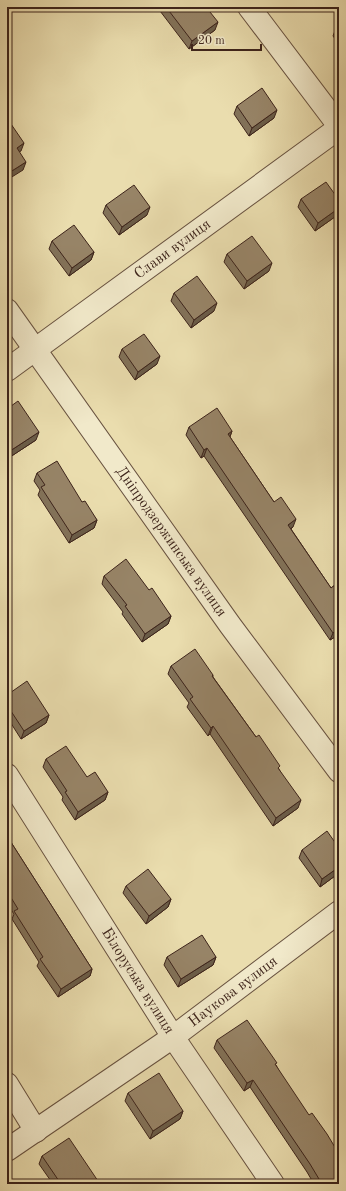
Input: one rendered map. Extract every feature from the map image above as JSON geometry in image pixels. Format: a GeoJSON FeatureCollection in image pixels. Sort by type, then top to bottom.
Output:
{"type":"FeatureCollection","features":[{"type":"Feature","properties":{"kind":"street"},"geometry":{"type":"LineString","coordinates":[[249,7],[339,127]]}},
{"type":"Feature","properties":{"kind":"street","name":"Слави вулиця"},"geometry":{"type":"LineString","coordinates":[[7,370],[339,127]]}},
{"type":"Feature","properties":{"kind":"street","name":"Дніпродзержинська вулиця"},"geometry":{"type":"LineString","coordinates":[[7,310],[230,625],[339,771]]}},
{"type":"Feature","properties":{"kind":"street","name":"Білоруська вулиця"},"geometry":{"type":"LineString","coordinates":[[7,775],[172,1037],[273,1184]]}},
{"type":"Feature","properties":{"kind":"street","name":"Наукова вулиця"},"geometry":{"type":"LineString","coordinates":[[7,1150],[172,1037],[339,912]]}},
{"type":"Feature","properties":{"kind":"street"},"geometry":{"type":"LineString","coordinates":[[7,1084],[36,1130]]}},
{"type":"Feature","properties":{"kind":"building"},"geometry":{"type":"Polygon","coordinates":[[[166,7],[206,7],[218,22],[192,41],[166,7]]]}},
{"type":"Feature","properties":{"kind":"building"},"geometry":{"type":"Polygon","coordinates":[[[262,88],[277,110],[252,128],[237,106],[262,88]]]}},
{"type":"Feature","properties":{"kind":"building"},"geometry":{"type":"Polygon","coordinates":[[[7,124],[8,126],[11,124],[24,143],[17,148],[26,162],[7,174],[7,124]]]}},
{"type":"Feature","properties":{"kind":"building"},"geometry":{"type":"Polygon","coordinates":[[[326,182],[339,200],[339,208],[318,223],[301,199],[326,182]]]}},
{"type":"Feature","properties":{"kind":"building"},"geometry":{"type":"Polygon","coordinates":[[[134,185],[150,207],[122,227],[106,205],[134,185]]]}},
{"type":"Feature","properties":{"kind":"building"},"geometry":{"type":"Polygon","coordinates":[[[74,225],[94,252],[72,268],[52,241],[74,225]]]}},
{"type":"Feature","properties":{"kind":"building"},"geometry":{"type":"Polygon","coordinates":[[[252,236],[272,263],[247,281],[227,254],[252,236]]]}},
{"type":"Feature","properties":{"kind":"building"},"geometry":{"type":"Polygon","coordinates":[[[197,276],[217,303],[194,320],[174,293],[197,276]]]}},
{"type":"Feature","properties":{"kind":"building"},"geometry":{"type":"Polygon","coordinates":[[[144,334],[160,356],[138,372],[122,349],[144,334]]]}},
{"type":"Feature","properties":{"kind":"building"},"geometry":{"type":"Polygon","coordinates":[[[18,401],[39,432],[10,451],[7,446],[7,409],[18,401]]]}},
{"type":"Feature","properties":{"kind":"building"},"geometry":{"type":"Polygon","coordinates":[[[217,408],[232,431],[228,434],[274,502],[281,497],[296,519],[288,525],[331,588],[339,582],[339,632],[338,629],[333,633],[207,448],[204,450],[189,427],[217,408]]]}},
{"type":"Feature","properties":{"kind":"building"},"geometry":{"type":"Polygon","coordinates":[[[57,461],[82,502],[85,501],[97,520],[72,535],[41,487],[45,485],[37,473],[57,461]]]}},
{"type":"Feature","properties":{"kind":"building"},"geometry":{"type":"Polygon","coordinates":[[[126,559],[149,590],[152,588],[171,616],[145,634],[125,606],[127,605],[104,576],[126,559]]]}},
{"type":"Feature","properties":{"kind":"building"},"geometry":{"type":"Polygon","coordinates":[[[195,649],[213,675],[212,676],[256,737],[259,735],[280,766],[278,768],[301,800],[276,818],[213,726],[211,728],[190,699],[193,697],[171,666],[195,649]]]}},
{"type":"Feature","properties":{"kind":"building"},"geometry":{"type":"Polygon","coordinates":[[[27,681],[49,715],[24,731],[7,705],[7,695],[27,681]]]}},
{"type":"Feature","properties":{"kind":"building"},"geometry":{"type":"Polygon","coordinates":[[[66,746],[87,777],[95,772],[108,792],[78,812],[65,792],[67,791],[46,759],[66,746]]]}},
{"type":"Feature","properties":{"kind":"building"},"geometry":{"type":"Polygon","coordinates":[[[327,831],[339,848],[339,867],[322,879],[302,850],[327,831]]]}},
{"type":"Feature","properties":{"kind":"building"},"geometry":{"type":"Polygon","coordinates":[[[7,836],[92,969],[61,989],[40,959],[43,957],[14,911],[18,909],[7,891],[7,836]]]}},
{"type":"Feature","properties":{"kind":"building"},"geometry":{"type":"Polygon","coordinates":[[[148,869],[171,899],[149,916],[126,886],[148,869]]]}},
{"type":"Feature","properties":{"kind":"building"},"geometry":{"type":"Polygon","coordinates":[[[202,935],[216,957],[181,979],[167,957],[202,935]]]}},
{"type":"Feature","properties":{"kind":"building"},"geometry":{"type":"Polygon","coordinates":[[[247,1020],[277,1063],[275,1064],[309,1115],[312,1113],[339,1154],[339,1184],[322,1184],[253,1080],[247,1083],[217,1040],[247,1020]]]}},
{"type":"Feature","properties":{"kind":"building"},"geometry":{"type":"Polygon","coordinates":[[[159,1073],[183,1111],[153,1131],[128,1093],[159,1073]]]}},
{"type":"Feature","properties":{"kind":"building"},"geometry":{"type":"Polygon","coordinates":[[[69,1138],[98,1181],[94,1184],[61,1184],[42,1156],[69,1138]]]}}]}
